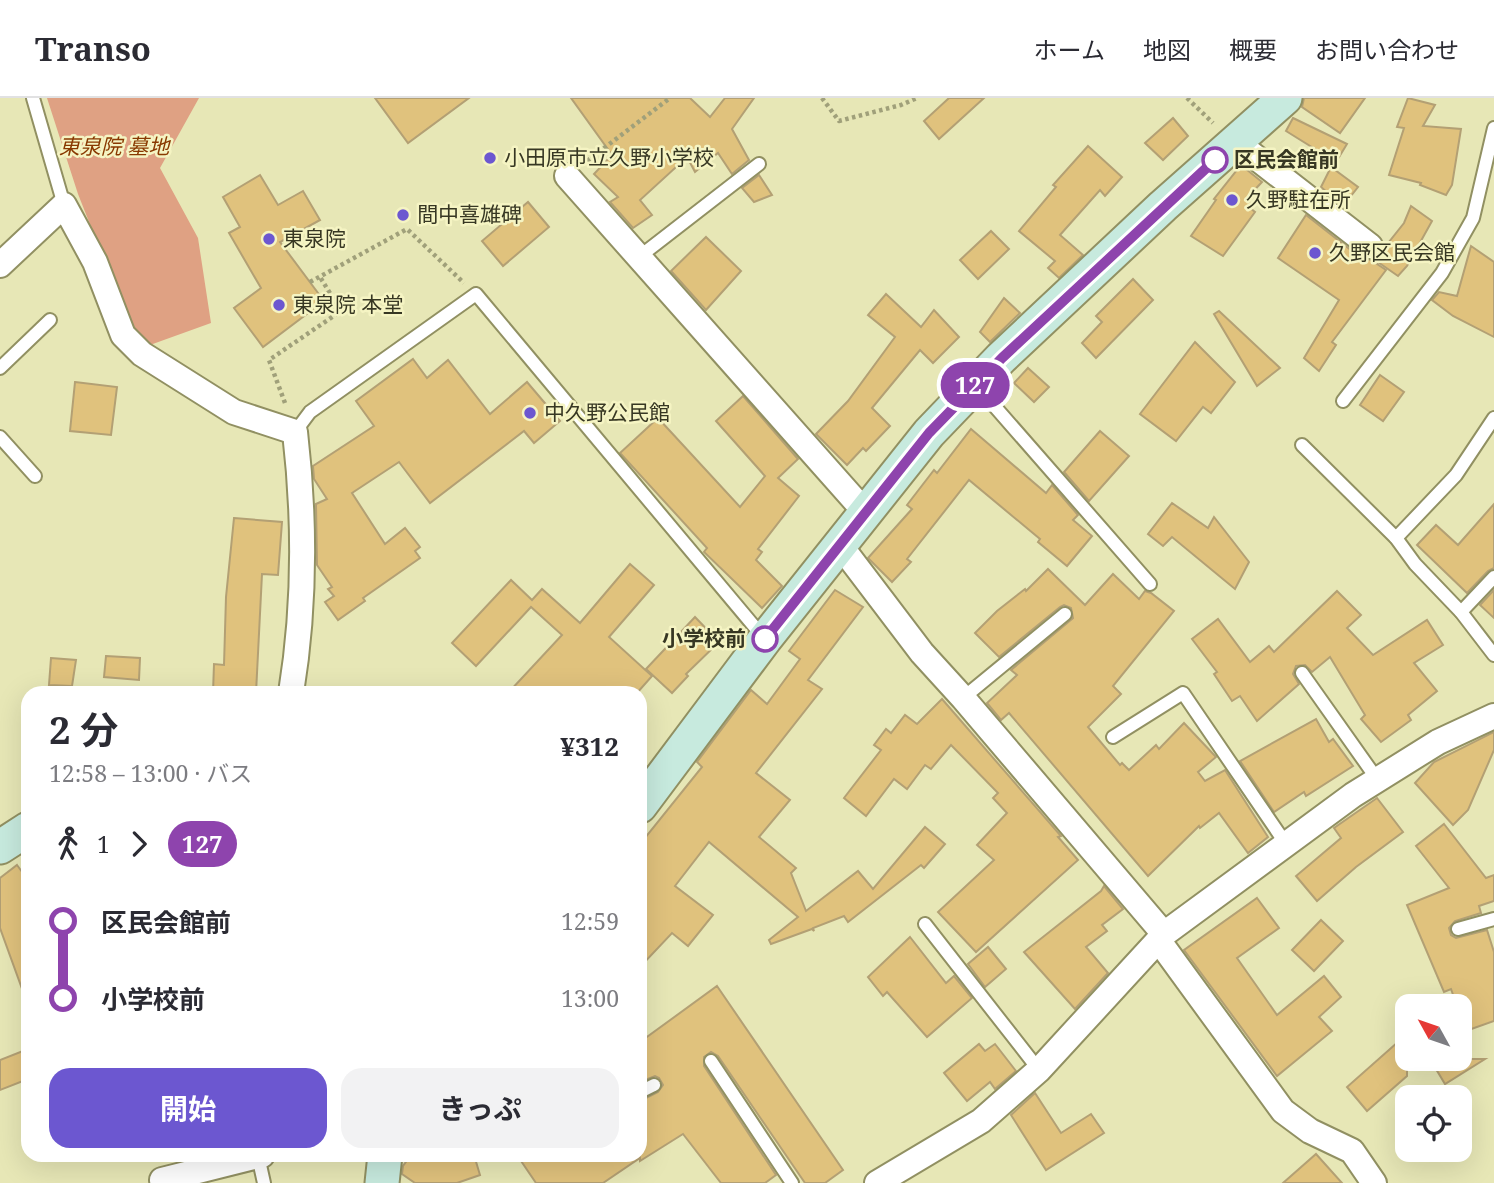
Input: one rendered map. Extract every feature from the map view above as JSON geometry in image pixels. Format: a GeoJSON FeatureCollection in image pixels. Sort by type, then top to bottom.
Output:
{"type":"FeatureCollection","features":[{"type":"Feature","properties":{"kind":"street"},"geometry":{"type":"LineString","coordinates":[[647,797],[765,639],[929,433],[976,384],[1153,216],[1285,98]]}},
{"type":"Feature","properties":{"kind":"street"},"geometry":{"type":"LineString","coordinates":[[1234,143],[1370,246]]}},
{"type":"Feature","properties":{"kind":"street"},"geometry":{"type":"LineString","coordinates":[[567,176],[866,513]]}},
{"type":"Feature","properties":{"kind":"street"},"geometry":{"type":"LineString","coordinates":[[0,265],[64,205],[95,262],[123,335],[142,354],[234,412],[295,432],[302,527],[299,643],[292,686]]}},
{"type":"Feature","properties":{"kind":"street"},"geometry":{"type":"LineString","coordinates":[[840,545],[922,653],[964,698],[1161,937],[1283,1111],[1310,1131],[1352,1151],[1374,1183]]}},
{"type":"Feature","properties":{"kind":"street"},"geometry":{"type":"LineString","coordinates":[[877,1183],[981,1121],[1039,1070],[1161,937],[1377,779],[1438,742],[1494,716]]}},
{"type":"Feature","properties":{"kind":"street"},"geometry":{"type":"LineString","coordinates":[[0,847],[21,834]]}},
{"type":"Feature","properties":{"kind":"street"},"geometry":{"type":"LineString","coordinates":[[162,1180],[233,1162]]}},
{"type":"Feature","properties":{"kind":"street"},"geometry":{"type":"LineString","coordinates":[[382,1183],[384,1162]]}},
{"type":"Feature","properties":{"kind":"lane"},"geometry":{"type":"LineString","coordinates":[[33,98],[64,205]]}},
{"type":"Feature","properties":{"kind":"lane"},"geometry":{"type":"LineString","coordinates":[[1343,401],[1442,273],[1473,218],[1494,128]]}},
{"type":"Feature","properties":{"kind":"lane"},"geometry":{"type":"LineString","coordinates":[[639,257],[759,164]]}},
{"type":"Feature","properties":{"kind":"lane"},"geometry":{"type":"LineString","coordinates":[[295,432],[310,412],[476,294],[765,639]]}},
{"type":"Feature","properties":{"kind":"lane"},"geometry":{"type":"LineString","coordinates":[[0,368],[50,320]]}},
{"type":"Feature","properties":{"kind":"lane"},"geometry":{"type":"LineString","coordinates":[[976,384],[1150,584]]}},
{"type":"Feature","properties":{"kind":"lane"},"geometry":{"type":"LineString","coordinates":[[1396,538],[1457,475],[1494,418]]}},
{"type":"Feature","properties":{"kind":"lane"},"geometry":{"type":"LineString","coordinates":[[0,437],[35,476]]}},
{"type":"Feature","properties":{"kind":"lane"},"geometry":{"type":"LineString","coordinates":[[1302,445],[1396,538],[1415,564],[1461,612],[1494,655]]}},
{"type":"Feature","properties":{"kind":"lane"},"geometry":{"type":"LineString","coordinates":[[1461,612],[1494,577]]}},
{"type":"Feature","properties":{"kind":"lane"},"geometry":{"type":"LineString","coordinates":[[964,698],[1065,614]]}},
{"type":"Feature","properties":{"kind":"lane"},"geometry":{"type":"LineString","coordinates":[[1302,673],[1377,779]]}},
{"type":"Feature","properties":{"kind":"lane"},"geometry":{"type":"LineString","coordinates":[[1114,737],[1183,693],[1286,844]]}},
{"type":"Feature","properties":{"kind":"lane"},"geometry":{"type":"LineString","coordinates":[[1458,929],[1494,919]]}},
{"type":"Feature","properties":{"kind":"lane"},"geometry":{"type":"LineString","coordinates":[[925,924],[1039,1070]]}},
{"type":"Feature","properties":{"kind":"lane"},"geometry":{"type":"LineString","coordinates":[[711,1061],[792,1183]]}},
{"type":"Feature","properties":{"kind":"lane"},"geometry":{"type":"LineString","coordinates":[[647,1088],[654,1085]]}},
{"type":"Feature","properties":{"kind":"lane"},"geometry":{"type":"LineString","coordinates":[[261,1162],[264,1183]]}},
{"type":"Feature","properties":{"kind":"path"},"geometry":{"type":"LineString","coordinates":[[567,176],[670,98]]}},
{"type":"Feature","properties":{"kind":"path"},"geometry":{"type":"LineString","coordinates":[[822,98],[839,121],[901,105],[917,98]]}},
{"type":"Feature","properties":{"kind":"path"},"geometry":{"type":"LineString","coordinates":[[1187,98],[1234,143]]}},
{"type":"Feature","properties":{"kind":"path"},"geometry":{"type":"LineString","coordinates":[[310,282],[407,229],[476,294]]}},
{"type":"Feature","properties":{"kind":"path"},"geometry":{"type":"LineString","coordinates":[[295,432],[269,360],[341,311],[320,276]]}},
{"type":"Feature","properties":{"kind":"green space","name":"東泉院 墓地"},"geometry":{"type":"Polygon","coordinates":[[[47,98],[199,98],[160,168],[198,238],[211,323],[150,345],[131,328],[78,194],[47,98]]]}},
{"type":"Feature","properties":{"kind":"building"},"geometry":{"type":"Polygon","coordinates":[[[375,98],[469,98],[408,143],[375,98]]]}},
{"type":"Feature","properties":{"kind":"building"},"geometry":{"type":"Polygon","coordinates":[[[571,98],[690,98],[710,117],[725,98],[754,98],[732,129],[749,160],[732,174],[718,153],[695,172],[687,157],[640,200],[652,215],[633,228],[610,202],[618,197],[594,174],[612,155],[571,98]]]}},
{"type":"Feature","properties":{"kind":"building"},"geometry":{"type":"Polygon","coordinates":[[[949,98],[984,98],[939,139],[924,121],[949,98]]]}},
{"type":"Feature","properties":{"kind":"building"},"geometry":{"type":"Polygon","coordinates":[[[1304,98],[1365,98],[1340,133],[1302,107],[1304,98]]]}},
{"type":"Feature","properties":{"kind":"building"},"geometry":{"type":"Polygon","coordinates":[[[1408,98],[1435,105],[1423,126],[1461,129],[1452,185],[1446,195],[1420,185],[1421,183],[1389,175],[1404,128],[1397,127],[1408,98]]]}},
{"type":"Feature","properties":{"kind":"building"},"geometry":{"type":"Polygon","coordinates":[[[1173,118],[1188,136],[1163,160],[1145,143],[1173,118]]]}},
{"type":"Feature","properties":{"kind":"building"},"geometry":{"type":"Polygon","coordinates":[[[1293,118],[1347,144],[1336,162],[1286,131],[1293,118]]]}},
{"type":"Feature","properties":{"kind":"building"},"geometry":{"type":"Polygon","coordinates":[[[1088,146],[1122,177],[1105,196],[1100,190],[1060,235],[1083,255],[1059,278],[1048,268],[1055,261],[1019,231],[1056,187],[1053,185],[1088,146]]]}},
{"type":"Feature","properties":{"kind":"building"},"geometry":{"type":"Polygon","coordinates":[[[1241,165],[1262,182],[1246,199],[1253,205],[1250,208],[1255,212],[1223,256],[1191,236],[1216,200],[1214,199],[1241,165]]]}},
{"type":"Feature","properties":{"kind":"building"},"geometry":{"type":"Polygon","coordinates":[[[1331,167],[1358,187],[1343,206],[1321,187],[1331,167]]]}},
{"type":"Feature","properties":{"kind":"building"},"geometry":{"type":"Polygon","coordinates":[[[260,175],[278,205],[303,191],[320,220],[280,242],[324,301],[263,347],[234,308],[261,288],[229,233],[240,227],[223,197],[260,175]]]}},
{"type":"Feature","properties":{"kind":"building"},"geometry":{"type":"Polygon","coordinates":[[[759,175],[772,195],[754,202],[742,188],[759,175]]]}},
{"type":"Feature","properties":{"kind":"building"},"geometry":{"type":"Polygon","coordinates":[[[528,202],[549,227],[503,266],[482,241],[528,202]]]}},
{"type":"Feature","properties":{"kind":"building"},"geometry":{"type":"Polygon","coordinates":[[[1411,206],[1432,221],[1407,266],[1398,276],[1375,260],[1382,255],[1404,223],[1411,206]]]}},
{"type":"Feature","properties":{"kind":"building"},"geometry":{"type":"Polygon","coordinates":[[[1306,215],[1361,258],[1371,260],[1386,270],[1332,342],[1336,345],[1319,371],[1304,358],[1339,300],[1278,258],[1306,215]]]}},
{"type":"Feature","properties":{"kind":"building"},"geometry":{"type":"Polygon","coordinates":[[[991,231],[1009,249],[978,279],[960,260],[991,231]]]}},
{"type":"Feature","properties":{"kind":"building"},"geometry":{"type":"Polygon","coordinates":[[[706,237],[741,271],[706,310],[671,271],[706,237]]]}},
{"type":"Feature","properties":{"kind":"building"},"geometry":{"type":"Polygon","coordinates":[[[1471,246],[1494,262],[1494,337],[1453,316],[1432,300],[1439,292],[1457,296],[1471,246]]]}},
{"type":"Feature","properties":{"kind":"building"},"geometry":{"type":"Polygon","coordinates":[[[1133,279],[1153,300],[1096,358],[1082,343],[1102,322],[1096,316],[1133,279]]]}},
{"type":"Feature","properties":{"kind":"building"},"geometry":{"type":"Polygon","coordinates":[[[886,294],[921,327],[934,310],[959,337],[933,363],[920,350],[872,408],[890,426],[866,451],[863,448],[847,465],[816,434],[848,401],[895,337],[868,315],[886,294]]]}},
{"type":"Feature","properties":{"kind":"building"},"geometry":{"type":"Polygon","coordinates":[[[1004,298],[1020,313],[990,342],[980,332],[1004,298]]]}},
{"type":"Feature","properties":{"kind":"building"},"geometry":{"type":"Polygon","coordinates":[[[1219,311],[1280,368],[1257,386],[1214,314],[1219,311]]]}},
{"type":"Feature","properties":{"kind":"building"},"geometry":{"type":"Polygon","coordinates":[[[1195,342],[1235,382],[1211,413],[1203,407],[1176,441],[1140,414],[1195,342]]]}},
{"type":"Feature","properties":{"kind":"building"},"geometry":{"type":"Polygon","coordinates":[[[413,359],[427,378],[448,360],[490,414],[527,382],[560,421],[534,443],[524,431],[430,503],[399,462],[352,493],[385,544],[405,528],[420,547],[415,551],[420,558],[363,598],[365,601],[338,620],[325,602],[334,596],[328,589],[332,587],[317,565],[316,504],[327,499],[314,479],[313,466],[374,426],[356,401],[413,359]]]}},
{"type":"Feature","properties":{"kind":"building"},"geometry":{"type":"Polygon","coordinates":[[[1028,368],[1049,387],[1034,402],[1014,383],[1028,368]]]}},
{"type":"Feature","properties":{"kind":"building"},"geometry":{"type":"Polygon","coordinates":[[[1380,375],[1404,392],[1383,421],[1360,405],[1380,375]]]}},
{"type":"Feature","properties":{"kind":"building"},"geometry":{"type":"Polygon","coordinates":[[[75,382],[117,387],[111,435],[70,431],[75,382]]]}},
{"type":"Feature","properties":{"kind":"building"},"geometry":{"type":"Polygon","coordinates":[[[743,396],[798,459],[778,478],[799,496],[758,549],[762,552],[756,560],[782,586],[762,608],[704,552],[707,548],[620,453],[658,418],[740,507],[765,476],[716,421],[743,396]]]}},
{"type":"Feature","properties":{"kind":"building"},"geometry":{"type":"Polygon","coordinates":[[[971,429],[1046,493],[1052,485],[1078,515],[1073,520],[1092,536],[1067,566],[1038,542],[1040,539],[969,480],[907,559],[911,562],[892,582],[868,558],[912,509],[907,505],[934,470],[937,473],[971,429]]]}},
{"type":"Feature","properties":{"kind":"building"},"geometry":{"type":"Polygon","coordinates":[[[1100,431],[1129,456],[1089,501],[1064,472],[1100,431]]]}},
{"type":"Feature","properties":{"kind":"building"},"geometry":{"type":"Polygon","coordinates":[[[1172,503],[1208,528],[1214,517],[1249,562],[1235,589],[1172,537],[1163,546],[1148,534],[1172,503]]]}},
{"type":"Feature","properties":{"kind":"building"},"geometry":{"type":"Polygon","coordinates":[[[1494,504],[1494,568],[1467,593],[1417,545],[1436,525],[1458,545],[1494,504]]]}},
{"type":"Feature","properties":{"kind":"building"},"geometry":{"type":"Polygon","coordinates":[[[234,518],[282,522],[278,575],[262,574],[256,686],[213,686],[214,664],[224,665],[226,597],[234,518]]]}},
{"type":"Feature","properties":{"kind":"building"},"geometry":{"type":"Polygon","coordinates":[[[630,564],[654,585],[609,637],[652,676],[643,686],[515,686],[562,635],[531,607],[476,666],[452,643],[511,580],[532,600],[542,589],[580,623],[630,564]]]}},
{"type":"Feature","properties":{"kind":"building"},"geometry":{"type":"Polygon","coordinates":[[[1048,569],[1085,605],[1113,574],[1139,599],[1145,591],[1151,593],[1174,611],[1113,686],[1121,694],[1088,727],[1120,765],[1122,763],[1129,770],[1156,745],[1159,749],[1184,723],[1216,757],[1198,772],[1205,781],[1225,770],[1268,837],[1248,853],[1219,813],[1200,828],[1199,826],[1148,876],[1009,713],[1001,720],[987,703],[1017,675],[1011,670],[1073,618],[1071,608],[1064,605],[1060,607],[999,657],[975,633],[1048,569]]]}},
{"type":"Feature","properties":{"kind":"building"},"geometry":{"type":"Polygon","coordinates":[[[835,590],[863,607],[808,680],[822,689],[756,773],[790,800],[759,837],[796,868],[791,873],[806,911],[858,871],[873,889],[925,827],[945,844],[924,868],[921,865],[848,922],[844,916],[813,928],[814,931],[812,929],[771,944],[769,940],[798,917],[709,842],[675,886],[713,915],[688,946],[672,933],[647,960],[647,835],[702,767],[697,762],[751,690],[767,704],[800,659],[789,651],[835,590]]]}},
{"type":"Feature","properties":{"kind":"building"},"geometry":{"type":"Polygon","coordinates":[[[1494,590],[1494,618],[1480,605],[1494,590]]]}},
{"type":"Feature","properties":{"kind":"building"},"geometry":{"type":"Polygon","coordinates":[[[1337,591],[1361,615],[1347,628],[1373,655],[1427,620],[1443,645],[1414,663],[1437,691],[1408,715],[1411,720],[1381,742],[1361,719],[1365,715],[1330,657],[1312,672],[1305,665],[1296,666],[1293,674],[1299,684],[1257,721],[1240,696],[1232,701],[1214,674],[1217,672],[1192,639],[1218,619],[1250,662],[1269,646],[1274,652],[1337,591]]]}},
{"type":"Feature","properties":{"kind":"building"},"geometry":{"type":"Polygon","coordinates":[[[695,617],[719,642],[686,674],[688,676],[672,693],[646,669],[695,617]]]}},
{"type":"Feature","properties":{"kind":"building"},"geometry":{"type":"Polygon","coordinates":[[[106,656],[140,658],[139,680],[104,677],[106,656]]]}},
{"type":"Feature","properties":{"kind":"building"},"geometry":{"type":"Polygon","coordinates":[[[51,658],[76,660],[72,686],[49,685],[51,658]]]}},
{"type":"Feature","properties":{"kind":"building"},"geometry":{"type":"Polygon","coordinates":[[[942,699],[1061,836],[1058,837],[1078,860],[976,952],[938,912],[994,860],[977,845],[1007,813],[993,798],[998,793],[951,745],[931,769],[925,765],[907,789],[894,779],[866,816],[844,798],[881,750],[874,745],[886,729],[891,733],[905,715],[917,724],[942,699]]]}},
{"type":"Feature","properties":{"kind":"building"},"geometry":{"type":"Polygon","coordinates":[[[1316,719],[1329,742],[1333,739],[1353,766],[1306,796],[1304,792],[1274,812],[1240,761],[1316,719]]]}},
{"type":"Feature","properties":{"kind":"building"},"geometry":{"type":"Polygon","coordinates":[[[1494,732],[1494,750],[1468,810],[1453,825],[1415,783],[1434,762],[1494,732]]]}},
{"type":"Feature","properties":{"kind":"building"},"geometry":{"type":"Polygon","coordinates":[[[1377,798],[1403,832],[1356,867],[1317,901],[1296,876],[1341,838],[1334,828],[1377,798]]]}},
{"type":"Feature","properties":{"kind":"building"},"geometry":{"type":"Polygon","coordinates":[[[1444,824],[1486,878],[1494,875],[1494,901],[1479,906],[1481,913],[1455,921],[1449,928],[1451,935],[1456,938],[1487,930],[1494,952],[1494,1021],[1472,1029],[1472,994],[1453,994],[1451,989],[1444,992],[1407,905],[1449,888],[1416,846],[1444,824]]]}},
{"type":"Feature","properties":{"kind":"building"},"geometry":{"type":"Polygon","coordinates":[[[17,865],[21,870],[21,986],[0,928],[0,878],[17,865]]]}},
{"type":"Feature","properties":{"kind":"building"},"geometry":{"type":"Polygon","coordinates":[[[1104,886],[1123,909],[1102,925],[1107,931],[1086,947],[1108,973],[1075,1009],[1024,952],[1104,886]]]}},
{"type":"Feature","properties":{"kind":"building"},"geometry":{"type":"Polygon","coordinates":[[[1257,898],[1279,928],[1237,958],[1277,1015],[1324,976],[1341,997],[1319,1017],[1332,1031],[1277,1076],[1184,950],[1257,898]]]}},
{"type":"Feature","properties":{"kind":"building"},"geometry":{"type":"Polygon","coordinates":[[[1321,920],[1343,941],[1314,971],[1292,950],[1321,920]]]}},
{"type":"Feature","properties":{"kind":"building"},"geometry":{"type":"Polygon","coordinates":[[[910,937],[946,983],[954,976],[972,998],[927,1037],[887,992],[883,996],[868,977],[910,937]]]}},
{"type":"Feature","properties":{"kind":"building"},"geometry":{"type":"Polygon","coordinates":[[[988,947],[1006,969],[985,987],[968,964],[988,947]]]}},
{"type":"Feature","properties":{"kind":"building"},"geometry":{"type":"Polygon","coordinates":[[[717,986],[843,1170],[825,1183],[805,1183],[718,1056],[711,1052],[704,1057],[704,1066],[776,1175],[765,1183],[721,1183],[683,1134],[647,1157],[647,1098],[658,1092],[663,1085],[655,1076],[647,1079],[647,1037],[717,986]]]}},
{"type":"Feature","properties":{"kind":"building"},"geometry":{"type":"Polygon","coordinates":[[[979,1044],[985,1051],[995,1044],[1016,1071],[995,1089],[990,1082],[967,1101],[944,1073],[979,1044]]]}},
{"type":"Feature","properties":{"kind":"building"},"geometry":{"type":"Polygon","coordinates":[[[1395,1045],[1395,1071],[1407,1071],[1407,1076],[1367,1111],[1347,1087],[1395,1045]]]}},
{"type":"Feature","properties":{"kind":"building"},"geometry":{"type":"Polygon","coordinates":[[[21,1052],[21,1082],[0,1090],[0,1060],[21,1052]]]}},
{"type":"Feature","properties":{"kind":"building"},"geometry":{"type":"Polygon","coordinates":[[[1472,1059],[1485,1059],[1472,1067],[1472,1059]]]}},
{"type":"Feature","properties":{"kind":"building"},"geometry":{"type":"Polygon","coordinates":[[[1437,1071],[1466,1071],[1445,1084],[1437,1071]]]}},
{"type":"Feature","properties":{"kind":"building"},"geometry":{"type":"Polygon","coordinates":[[[1035,1093],[1061,1133],[1091,1114],[1104,1133],[1046,1170],[1011,1115],[1035,1093]]]}},
{"type":"Feature","properties":{"kind":"building"},"geometry":{"type":"Polygon","coordinates":[[[1316,1154],[1342,1183],[1283,1183],[1316,1154]]]}},
{"type":"Feature","properties":{"kind":"building"},"geometry":{"type":"Polygon","coordinates":[[[406,1162],[476,1162],[480,1175],[457,1183],[415,1183],[402,1174],[406,1162]]]}},
{"type":"Feature","properties":{"kind":"building"},"geometry":{"type":"Polygon","coordinates":[[[522,1162],[634,1162],[603,1183],[536,1183],[522,1162]]]}},
{"type":"Feature","properties":{"kind":"bus line","name":"127"},"geometry":{"type":"LineString","coordinates":[[765,639],[929,433],[1002,358],[1215,160]]}},
{"type":"Feature","properties":{"kind":"place","name":"小田原市立久野小学校"},"geometry":{"type":"Point","coordinates":[490,158]}},
{"type":"Feature","properties":{"kind":"place","name":"区民会館前"},"geometry":{"type":"Point","coordinates":[1215,160]}},
{"type":"Feature","properties":{"kind":"place","name":"久野駐在所"},"geometry":{"type":"Point","coordinates":[1232,200]}},
{"type":"Feature","properties":{"kind":"place","name":"間中喜雄碑"},"geometry":{"type":"Point","coordinates":[403,215]}},
{"type":"Feature","properties":{"kind":"place","name":"東泉院"},"geometry":{"type":"Point","coordinates":[269,239]}},
{"type":"Feature","properties":{"kind":"place","name":"久野区民会館"},"geometry":{"type":"Point","coordinates":[1315,253]}},
{"type":"Feature","properties":{"kind":"place","name":"東泉院 本堂"},"geometry":{"type":"Point","coordinates":[279,305]}},
{"type":"Feature","properties":{"kind":"place","name":"中久野公民館"},"geometry":{"type":"Point","coordinates":[530,413]}},
{"type":"Feature","properties":{"kind":"place","name":"小学校前"},"geometry":{"type":"Point","coordinates":[765,639]}}]}
